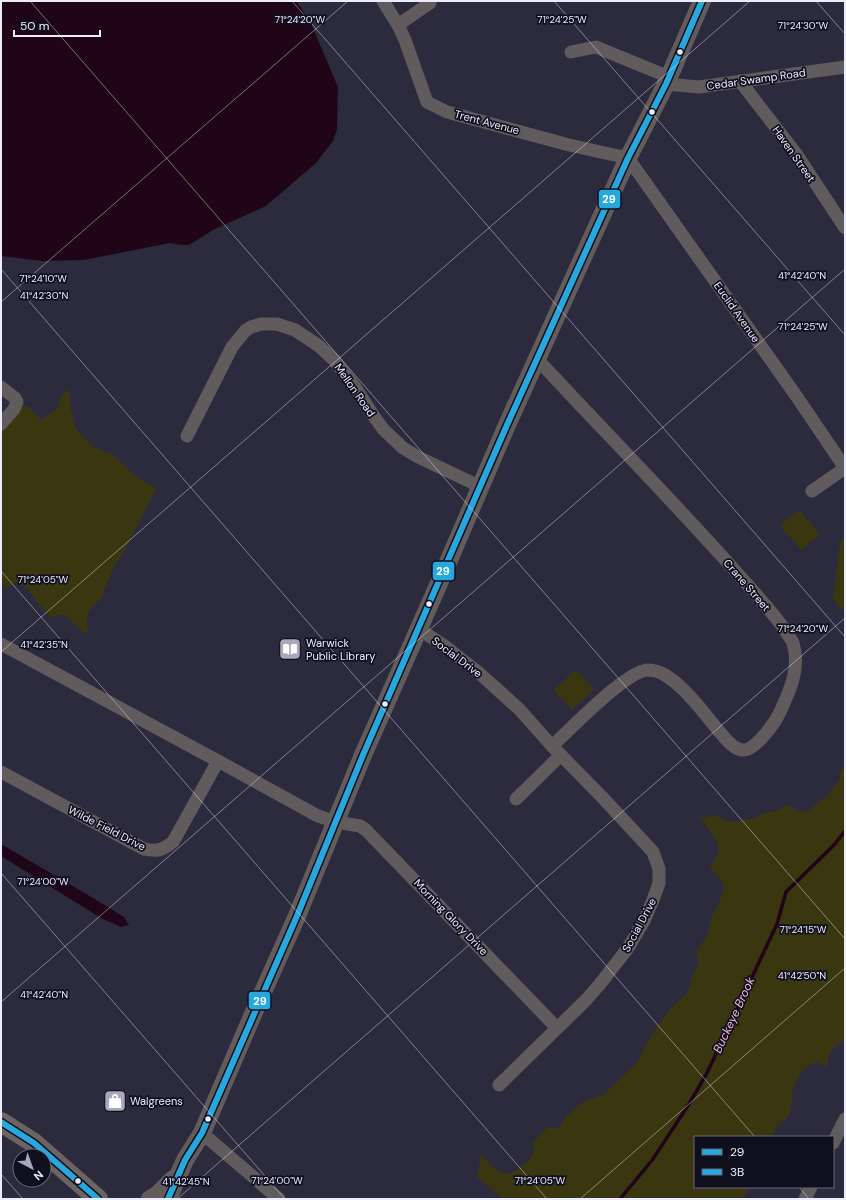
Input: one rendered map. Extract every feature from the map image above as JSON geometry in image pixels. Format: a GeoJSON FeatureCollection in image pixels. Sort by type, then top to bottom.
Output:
{"type":"FeatureCollection","features":[{"type":"Feature","properties":{"kind":"main road"},"geometry":{"type":"LineString","coordinates":[[168,1199],[185,1160],[202,1133],[297,916],[363,754],[537,359],[628,158],[668,81],[702,1]]}},
{"type":"Feature","properties":{"kind":"main road"},"geometry":{"type":"LineString","coordinates":[[1,1122],[34,1143],[98,1199]]}},
{"type":"Feature","properties":{"kind":"main road"},"geometry":{"type":"LineString","coordinates":[[150,1199],[157,1195],[179,1173]]}},
{"type":"Feature","properties":{"kind":"street","name":"Trent Avenue"},"geometry":{"type":"LineString","coordinates":[[383,1],[398,25],[411,55],[428,102],[434,106],[447,112],[628,158]]}},
{"type":"Feature","properties":{"kind":"street"},"geometry":{"type":"LineString","coordinates":[[398,25],[430,3]]}},
{"type":"Feature","properties":{"kind":"street","name":"Cedar Swamp Road"},"geometry":{"type":"LineString","coordinates":[[571,52],[596,47],[668,81],[699,86],[845,67]]}},
{"type":"Feature","properties":{"kind":"street","name":"Haven Street"},"geometry":{"type":"LineString","coordinates":[[740,81],[797,155],[845,228]]}},
{"type":"Feature","properties":{"kind":"street","name":"Euclid Avenue"},"geometry":{"type":"LineString","coordinates":[[628,158],[797,397],[845,468]]}},
{"type":"Feature","properties":{"kind":"street","name":"Mellon Road"},"geometry":{"type":"LineString","coordinates":[[187,436],[232,347],[245,331],[251,327],[260,324],[277,324],[294,330],[304,336],[319,346],[334,360],[355,387],[372,415],[383,429],[403,448],[418,457],[481,486]]}},
{"type":"Feature","properties":{"kind":"street","name":"Crane Street"},"geometry":{"type":"LineString","coordinates":[[537,359],[651,479],[768,608],[779,621],[792,642],[795,662],[793,680],[787,698],[775,720],[757,743],[747,751],[739,750],[727,741],[694,702],[674,682],[664,675],[646,670],[635,674],[595,706],[556,751]]}},
{"type":"Feature","properties":{"kind":"street"},"geometry":{"type":"LineString","coordinates":[[1,387],[15,398],[17,402],[14,409],[1,424]]}},
{"type":"Feature","properties":{"kind":"street"},"geometry":{"type":"LineString","coordinates":[[812,491],[845,468]]}},
{"type":"Feature","properties":{"kind":"street","name":"Social Drive"},"geometry":{"type":"LineString","coordinates":[[419,629],[446,647],[500,691],[519,709],[556,751],[642,840],[652,852],[659,869],[659,883],[653,900],[644,921],[628,948],[600,984],[499,1085]]}},
{"type":"Feature","properties":{"kind":"street"},"geometry":{"type":"LineString","coordinates":[[1,644],[318,816],[336,822]]}},
{"type":"Feature","properties":{"kind":"street"},"geometry":{"type":"LineString","coordinates":[[516,799],[556,751]]}},
{"type":"Feature","properties":{"kind":"street","name":"Wilde Field Drive"},"geometry":{"type":"LineString","coordinates":[[1,772],[144,849],[154,851],[164,849],[173,842],[218,761]]}},
{"type":"Feature","properties":{"kind":"street","name":"Morning Glory Drive"},"geometry":{"type":"LineString","coordinates":[[336,822],[360,826],[366,830],[557,1028]]}},
{"type":"Feature","properties":{"kind":"street"},"geometry":{"type":"LineString","coordinates":[[834,1141],[845,1119]]}},
{"type":"Feature","properties":{"kind":"street"},"geometry":{"type":"LineString","coordinates":[[202,1133],[279,1199]]}},
{"type":"Feature","properties":{"kind":"street"},"geometry":{"type":"LineString","coordinates":[[805,1199],[810,1188]]}},
{"type":"Feature","properties":{"kind":"shaded area"},"geometry":{"type":"Polygon","coordinates":[[[1,1],[296,1],[310,21],[338,87],[337,129],[333,141],[316,163],[266,206],[213,230],[189,245],[170,243],[84,260],[42,261],[1,256],[1,1]]]}},
{"type":"Feature","properties":{"kind":"shaded area"},"geometry":{"type":"Polygon","coordinates":[[[67,389],[70,393],[70,408],[76,429],[92,446],[111,453],[133,474],[156,489],[121,557],[115,564],[100,601],[98,601],[89,611],[87,622],[89,632],[84,633],[64,614],[50,617],[25,586],[16,583],[6,587],[1,581],[1,426],[17,405],[27,406],[42,420],[57,409],[60,398],[67,389]]]}},
{"type":"Feature","properties":{"kind":"shaded area"},"geometry":{"type":"Polygon","coordinates":[[[799,510],[820,534],[801,550],[780,525],[799,510]]]}},
{"type":"Feature","properties":{"kind":"shaded area"},"geometry":{"type":"Polygon","coordinates":[[[845,536],[845,614],[833,599],[840,543],[845,536]]]}},
{"type":"Feature","properties":{"kind":"shaded area"},"geometry":{"type":"Polygon","coordinates":[[[576,670],[594,689],[572,710],[553,690],[576,670]]]}},
{"type":"Feature","properties":{"kind":"shaded area"},"geometry":{"type":"Polygon","coordinates":[[[845,767],[845,1039],[830,1053],[828,1067],[816,1062],[803,1069],[792,1090],[793,1098],[790,1114],[776,1127],[772,1136],[694,1136],[694,1188],[748,1188],[744,1199],[503,1199],[480,1180],[477,1177],[481,1154],[491,1165],[501,1172],[511,1174],[528,1161],[533,1152],[533,1142],[547,1128],[559,1128],[566,1117],[581,1103],[604,1094],[636,1064],[652,1034],[669,1010],[687,993],[691,984],[690,981],[699,963],[696,951],[707,936],[711,917],[718,906],[724,884],[710,867],[719,851],[717,841],[698,815],[705,818],[714,815],[734,822],[752,819],[764,813],[777,811],[788,805],[799,812],[808,811],[829,794],[840,779],[841,771],[845,767]]]}},
{"type":"Feature","properties":{"kind":"shaded area"},"geometry":{"type":"Polygon","coordinates":[[[1,844],[124,917],[129,925],[121,927],[101,918],[1,856],[1,844]]]}},
{"type":"Feature","properties":{"kind":"waterway","name":"Buckeye Brook"},"geometry":{"type":"LineString","coordinates":[[620,1199],[653,1159],[689,1104],[707,1073],[777,924],[786,892],[834,845],[845,831]]}},
{"type":"Feature","properties":{"kind":"transit line","name":"29"},"geometry":{"type":"LineString","coordinates":[[168,1199],[185,1160],[202,1133],[297,916],[363,755],[507,425],[628,158],[666,84],[702,1]]}},
{"type":"Feature","properties":{"kind":"transit line","name":"3B"},"geometry":{"type":"LineString","coordinates":[[1,1122],[34,1143],[98,1199]]}},
{"type":"Feature","properties":{"kind":"place","name":"Warwick Public Library"},"geometry":{"type":"Point","coordinates":[290,649]}},
{"type":"Feature","properties":{"kind":"place","name":"Walgreens"},"geometry":{"type":"Point","coordinates":[115,1101]}}]}
